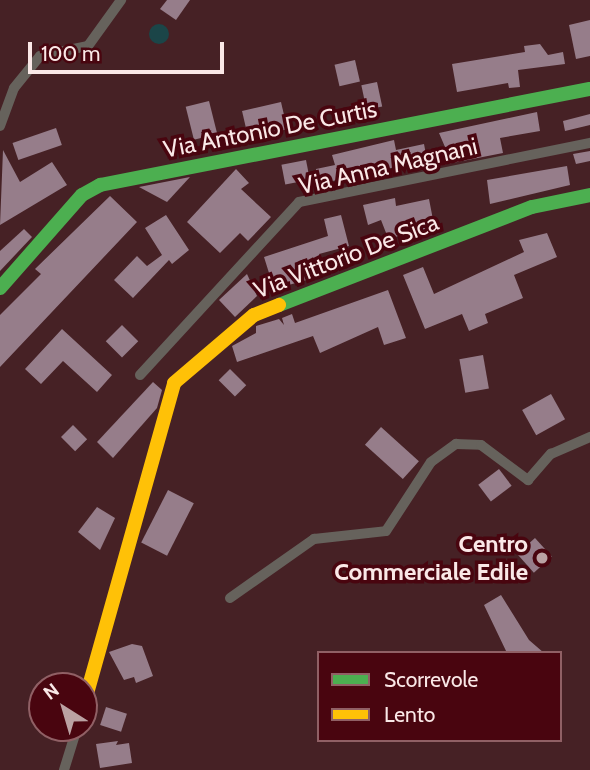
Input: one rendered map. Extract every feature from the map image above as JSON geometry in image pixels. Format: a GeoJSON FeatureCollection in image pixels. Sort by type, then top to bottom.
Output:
{"type":"FeatureCollection","features":[{"type":"Feature","properties":{"kind":"street"},"geometry":{"type":"LineString","coordinates":[[0,126],[14,88],[40,56],[88,46],[121,0]]}},
{"type":"Feature","properties":{"kind":"street","name":"Via Antonio De Curtis"},"geometry":{"type":"LineString","coordinates":[[0,288],[82,195],[100,185],[590,89]]}},
{"type":"Feature","properties":{"kind":"street","name":"Via Anna Magnani"},"geometry":{"type":"LineString","coordinates":[[140,374],[299,202],[590,143]]}},
{"type":"Feature","properties":{"kind":"street","name":"Via Vittorio De Sica"},"geometry":{"type":"LineString","coordinates":[[93,672],[174,383],[254,315],[532,207],[590,195]]}},
{"type":"Feature","properties":{"kind":"street"},"geometry":{"type":"LineString","coordinates":[[230,598],[314,540],[386,531],[431,462],[456,444],[481,444],[527,480],[551,454],[590,437]]}},
{"type":"Feature","properties":{"kind":"street"},"geometry":{"type":"LineString","coordinates":[[64,770],[73,742]]}},
{"type":"Feature","properties":{"kind":"water"},"geometry":{"type":"Polygon","coordinates":[[[159,24],[166,27],[169,34],[166,41],[159,44],[152,41],[149,34],[152,27],[159,24]]]}},
{"type":"Feature","properties":{"kind":"building"},"geometry":{"type":"Polygon","coordinates":[[[167,0],[190,0],[176,20],[160,9],[167,0]]]}},
{"type":"Feature","properties":{"kind":"building"},"geometry":{"type":"Polygon","coordinates":[[[590,20],[590,56],[576,59],[569,25],[590,20]]]}},
{"type":"Feature","properties":{"kind":"building"},"geometry":{"type":"Polygon","coordinates":[[[540,44],[548,55],[563,52],[565,64],[518,70],[520,87],[509,88],[508,83],[457,92],[452,64],[525,52],[524,46],[540,44]]]}},
{"type":"Feature","properties":{"kind":"building"},"geometry":{"type":"Polygon","coordinates":[[[355,60],[360,81],[339,86],[335,65],[355,60]]]}},
{"type":"Feature","properties":{"kind":"building"},"geometry":{"type":"Polygon","coordinates":[[[377,82],[382,106],[367,110],[361,85],[377,82]]]}},
{"type":"Feature","properties":{"kind":"building"},"geometry":{"type":"Polygon","coordinates":[[[209,101],[217,134],[194,140],[186,107],[209,101]]]}},
{"type":"Feature","properties":{"kind":"building"},"geometry":{"type":"Polygon","coordinates":[[[281,102],[287,129],[248,138],[242,111],[281,102]]]}},
{"type":"Feature","properties":{"kind":"building"},"geometry":{"type":"Polygon","coordinates":[[[537,112],[540,131],[500,138],[503,153],[437,166],[435,156],[448,154],[439,133],[537,112]]]}},
{"type":"Feature","properties":{"kind":"building"},"geometry":{"type":"Polygon","coordinates":[[[590,114],[590,125],[565,131],[563,121],[590,114]]]}},
{"type":"Feature","properties":{"kind":"building"},"geometry":{"type":"Polygon","coordinates":[[[56,128],[62,145],[18,160],[13,143],[56,128]]]}},
{"type":"Feature","properties":{"kind":"building"},"geometry":{"type":"Polygon","coordinates":[[[394,140],[396,150],[424,144],[427,160],[319,184],[316,169],[335,165],[332,155],[394,140]]]}},
{"type":"Feature","properties":{"kind":"building"},"geometry":{"type":"Polygon","coordinates":[[[3,150],[20,182],[52,162],[67,185],[0,225],[3,150]]]}},
{"type":"Feature","properties":{"kind":"building"},"geometry":{"type":"Polygon","coordinates":[[[590,151],[590,161],[576,164],[573,154],[590,151]]]}},
{"type":"Feature","properties":{"kind":"building"},"geometry":{"type":"Polygon","coordinates":[[[306,160],[310,180],[285,184],[281,165],[306,160]]]}},
{"type":"Feature","properties":{"kind":"building"},"geometry":{"type":"Polygon","coordinates":[[[567,166],[570,185],[490,204],[487,180],[567,166]]]}},
{"type":"Feature","properties":{"kind":"building"},"geometry":{"type":"Polygon","coordinates":[[[236,169],[249,183],[241,189],[271,217],[248,241],[240,233],[220,253],[187,222],[236,169]]]}},
{"type":"Feature","properties":{"kind":"building"},"geometry":{"type":"Polygon","coordinates":[[[190,177],[167,202],[139,187],[190,177]]]}},
{"type":"Feature","properties":{"kind":"building"},"geometry":{"type":"Polygon","coordinates":[[[110,196],[137,222],[0,367],[0,315],[41,274],[35,269],[110,196]]]}},
{"type":"Feature","properties":{"kind":"building"},"geometry":{"type":"Polygon","coordinates":[[[395,198],[396,206],[429,199],[435,230],[388,238],[381,220],[368,225],[363,205],[395,198]]]}},
{"type":"Feature","properties":{"kind":"building"},"geometry":{"type":"Polygon","coordinates":[[[166,215],[189,250],[172,264],[169,260],[133,298],[114,280],[137,256],[147,266],[162,255],[145,228],[166,215]]]}},
{"type":"Feature","properties":{"kind":"building"},"geometry":{"type":"Polygon","coordinates":[[[341,215],[349,246],[319,254],[325,275],[274,289],[264,257],[328,236],[324,219],[341,215]]]}},
{"type":"Feature","properties":{"kind":"building"},"geometry":{"type":"Polygon","coordinates":[[[24,229],[32,237],[0,271],[0,251],[24,229]]]}},
{"type":"Feature","properties":{"kind":"building"},"geometry":{"type":"Polygon","coordinates":[[[547,233],[557,257],[514,275],[523,298],[485,314],[488,323],[469,331],[462,314],[425,329],[403,275],[423,267],[434,294],[524,252],[519,240],[547,233]]]}},
{"type":"Feature","properties":{"kind":"building"},"geometry":{"type":"Polygon","coordinates":[[[247,274],[257,296],[235,317],[219,300],[247,274]]]}},
{"type":"Feature","properties":{"kind":"building"},"geometry":{"type":"Polygon","coordinates":[[[388,290],[406,338],[384,345],[378,327],[320,353],[313,336],[237,362],[232,346],[256,333],[256,326],[279,319],[284,325],[282,318],[292,314],[295,323],[388,290]]]}},
{"type":"Feature","properties":{"kind":"building"},"geometry":{"type":"Polygon","coordinates":[[[122,325],[138,341],[122,358],[106,341],[122,325]]]}},
{"type":"Feature","properties":{"kind":"building"},"geometry":{"type":"Polygon","coordinates":[[[62,329],[112,375],[97,392],[63,361],[41,384],[25,369],[62,329]]]}},
{"type":"Feature","properties":{"kind":"building"},"geometry":{"type":"Polygon","coordinates":[[[483,355],[489,388],[465,393],[459,359],[483,355]]]}},
{"type":"Feature","properties":{"kind":"building"},"geometry":{"type":"Polygon","coordinates":[[[230,369],[246,385],[235,397],[219,380],[230,369]]]}},
{"type":"Feature","properties":{"kind":"building"},"geometry":{"type":"Polygon","coordinates":[[[153,382],[162,390],[157,408],[113,458],[97,442],[153,382]]]}},
{"type":"Feature","properties":{"kind":"building"},"geometry":{"type":"Polygon","coordinates":[[[551,394],[565,419],[536,435],[522,410],[551,394]]]}},
{"type":"Feature","properties":{"kind":"building"},"geometry":{"type":"Polygon","coordinates":[[[73,425],[87,439],[75,451],[61,437],[73,425]]]}},
{"type":"Feature","properties":{"kind":"building"},"geometry":{"type":"Polygon","coordinates":[[[381,427],[419,461],[403,479],[365,445],[381,427]]]}},
{"type":"Feature","properties":{"kind":"building"},"geometry":{"type":"Polygon","coordinates":[[[499,469],[512,486],[491,501],[478,485],[499,469]]]}},
{"type":"Feature","properties":{"kind":"building"},"geometry":{"type":"Polygon","coordinates":[[[168,490],[194,503],[167,556],[141,543],[168,490]]]}},
{"type":"Feature","properties":{"kind":"building"},"geometry":{"type":"Polygon","coordinates":[[[97,507],[115,518],[100,550],[78,532],[97,507]]]}},
{"type":"Feature","properties":{"kind":"building"},"geometry":{"type":"Polygon","coordinates":[[[535,538],[552,557],[534,573],[517,554],[535,538]]]}},
{"type":"Feature","properties":{"kind":"building"},"geometry":{"type":"Polygon","coordinates":[[[501,595],[529,640],[542,651],[506,651],[484,605],[501,595]]]}},
{"type":"Feature","properties":{"kind":"building"},"geometry":{"type":"Polygon","coordinates":[[[132,644],[142,646],[153,676],[136,683],[134,677],[124,680],[109,652],[132,644]]]}},
{"type":"Feature","properties":{"kind":"building"},"geometry":{"type":"Polygon","coordinates":[[[106,707],[127,714],[121,732],[100,725],[106,707]]]}},
{"type":"Feature","properties":{"kind":"building"},"geometry":{"type":"Polygon","coordinates":[[[118,741],[116,745],[129,743],[132,763],[100,768],[96,744],[118,741]]]}},
{"type":"Feature","properties":{"kind":"traffic: fast"},"geometry":{"type":"LineString","coordinates":[[0,288],[82,195],[100,185],[590,89]]}},
{"type":"Feature","properties":{"kind":"traffic: fast"},"geometry":{"type":"LineString","coordinates":[[279,305],[532,207],[590,195]]}},
{"type":"Feature","properties":{"kind":"traffic: slow"},"geometry":{"type":"LineString","coordinates":[[93,672],[174,383],[254,315],[279,305]]}},
{"type":"Feature","properties":{"kind":"place","name":"Centro Commerciale Edile"},"geometry":{"type":"Point","coordinates":[542,558]}}]}
